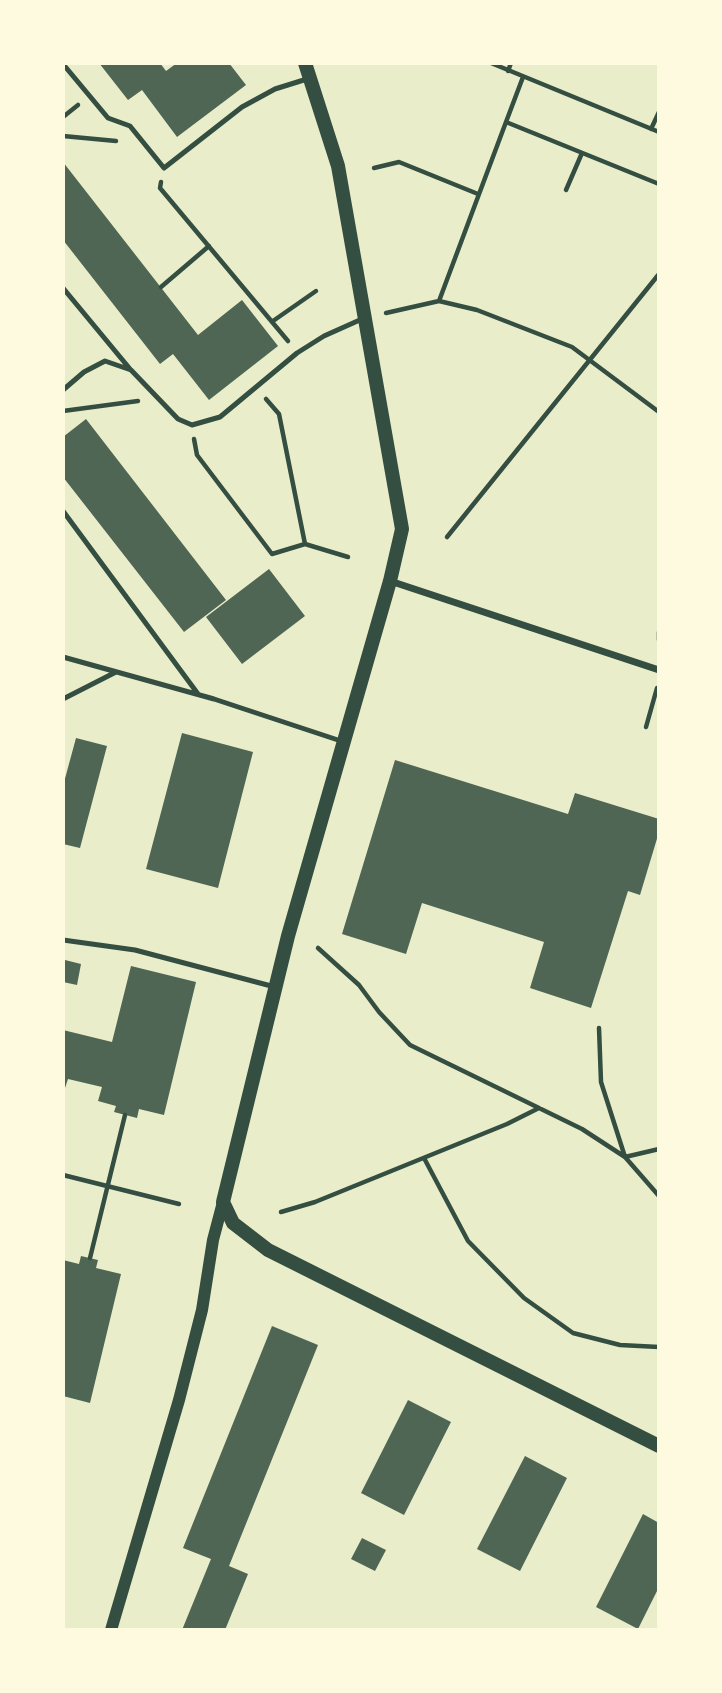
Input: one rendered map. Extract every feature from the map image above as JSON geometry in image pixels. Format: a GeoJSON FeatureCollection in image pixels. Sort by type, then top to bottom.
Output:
{"type":"FeatureCollection","features":[{"type":"Feature","properties":{"kind":"main road"},"geometry":{"type":"LineString","coordinates":[[305,63],[338,166],[402,529],[390,581],[275,987],[223,1202],[233,1223],[268,1250],[659,1446]]}},
{"type":"Feature","properties":{"kind":"street"},"geometry":{"type":"LineString","coordinates":[[390,581],[659,670]]}},
{"type":"Feature","properties":{"kind":"street"},"geometry":{"type":"LineString","coordinates":[[111,1630],[179,1400],[202,1310],[213,1240],[223,1202]]}},
{"type":"Feature","properties":{"kind":"lane"},"geometry":{"type":"LineString","coordinates":[[63,64],[108,118],[130,126],[164,168],[242,107],[275,89],[310,78]]}},
{"type":"Feature","properties":{"kind":"lane"},"geometry":{"type":"LineString","coordinates":[[63,288],[131,370],[178,418],[191,425],[220,418],[297,353],[324,336],[365,317]]}},
{"type":"Feature","properties":{"kind":"lane"},"geometry":{"type":"LineString","coordinates":[[63,390],[84,372],[105,361],[131,370]]}},
{"type":"Feature","properties":{"kind":"lane"},"geometry":{"type":"LineString","coordinates":[[63,511],[198,694]]}},
{"type":"Feature","properties":{"kind":"lane"},"geometry":{"type":"LineString","coordinates":[[63,657],[198,694],[344,742]]}},
{"type":"Feature","properties":{"kind":"lane"},"geometry":{"type":"LineString","coordinates":[[63,699],[116,672]]}},
{"type":"Feature","properties":{"kind":"lane"},"geometry":{"type":"LineString","coordinates":[[63,940],[135,950],[275,987]]}},
{"type":"Feature","properties":{"kind":"path"},"geometry":{"type":"LineString","coordinates":[[491,63],[659,132]]}},
{"type":"Feature","properties":{"kind":"path"},"geometry":{"type":"LineString","coordinates":[[508,71],[511,63]]}},
{"type":"Feature","properties":{"kind":"path"},"geometry":{"type":"LineString","coordinates":[[439,301],[523,77]]}},
{"type":"Feature","properties":{"kind":"path"},"geometry":{"type":"LineString","coordinates":[[651,129],[659,112]]}},
{"type":"Feature","properties":{"kind":"path"},"geometry":{"type":"LineString","coordinates":[[506,122],[659,184]]}},
{"type":"Feature","properties":{"kind":"path"},"geometry":{"type":"LineString","coordinates":[[63,136],[145,144]]}},
{"type":"Feature","properties":{"kind":"path"},"geometry":{"type":"LineString","coordinates":[[566,190],[582,153]]}},
{"type":"Feature","properties":{"kind":"path"},"geometry":{"type":"LineString","coordinates":[[374,168],[400,162],[478,194]]}},
{"type":"Feature","properties":{"kind":"path"},"geometry":{"type":"LineString","coordinates":[[164,168],[160,188],[297,353]]}},
{"type":"Feature","properties":{"kind":"path"},"geometry":{"type":"LineString","coordinates":[[161,287],[209,246]]}},
{"type":"Feature","properties":{"kind":"path"},"geometry":{"type":"LineString","coordinates":[[447,537],[659,274]]}},
{"type":"Feature","properties":{"kind":"path"},"geometry":{"type":"LineString","coordinates":[[273,321],[316,291]]}},
{"type":"Feature","properties":{"kind":"path"},"geometry":{"type":"LineString","coordinates":[[400,310],[439,301],[477,310],[572,347],[659,412]]}},
{"type":"Feature","properties":{"kind":"path"},"geometry":{"type":"LineString","coordinates":[[256,387],[279,414],[305,544]]}},
{"type":"Feature","properties":{"kind":"path"},"geometry":{"type":"LineString","coordinates":[[63,411],[158,398]]}},
{"type":"Feature","properties":{"kind":"path"},"geometry":{"type":"LineString","coordinates":[[191,425],[197,455],[272,554],[305,544],[348,557]]}},
{"type":"Feature","properties":{"kind":"path"},"geometry":{"type":"LineString","coordinates":[[659,632],[659,640]]}},
{"type":"Feature","properties":{"kind":"path"},"geometry":{"type":"LineString","coordinates":[[646,727],[659,682]]}},
{"type":"Feature","properties":{"kind":"path"},"geometry":{"type":"LineString","coordinates":[[318,948],[359,985],[379,1012],[410,1045],[582,1129],[625,1157],[659,1196]]}},
{"type":"Feature","properties":{"kind":"path"},"geometry":{"type":"LineString","coordinates":[[599,1028],[601,1082],[625,1157]]}},
{"type":"Feature","properties":{"kind":"path"},"geometry":{"type":"LineString","coordinates":[[281,1212],[315,1202],[424,1158],[507,1124],[538,1108]]}},
{"type":"Feature","properties":{"kind":"path"},"geometry":{"type":"LineString","coordinates":[[90,1258],[125,1115]]}},
{"type":"Feature","properties":{"kind":"path"},"geometry":{"type":"LineString","coordinates":[[625,1157],[659,1149]]}},
{"type":"Feature","properties":{"kind":"path"},"geometry":{"type":"LineString","coordinates":[[424,1158],[468,1241],[524,1298],[573,1333],[621,1345],[659,1347]]}},
{"type":"Feature","properties":{"kind":"path"},"geometry":{"type":"LineString","coordinates":[[63,1175],[179,1204]]}},
{"type":"Feature","properties":{"kind":"building"},"geometry":{"type":"Polygon","coordinates":[[[99,63],[160,63],[166,71],[177,63],[229,63],[246,85],[177,137],[142,90],[128,100],[99,63]]]}},
{"type":"Feature","properties":{"kind":"building"},"geometry":{"type":"Polygon","coordinates":[[[63,162],[198,335],[242,300],[278,346],[209,400],[173,354],[160,364],[63,240],[63,162]]]}},
{"type":"Feature","properties":{"kind":"building"},"geometry":{"type":"Polygon","coordinates":[[[86,419],[226,600],[184,632],[63,477],[63,437],[86,419]]]}},
{"type":"Feature","properties":{"kind":"building"},"geometry":{"type":"Polygon","coordinates":[[[269,569],[305,616],[242,664],[206,617],[269,569]]]}},
{"type":"Feature","properties":{"kind":"building"},"geometry":{"type":"Polygon","coordinates":[[[182,733],[253,752],[218,888],[146,869],[182,733]]]}},
{"type":"Feature","properties":{"kind":"building"},"geometry":{"type":"Polygon","coordinates":[[[76,738],[107,746],[80,848],[63,844],[63,786],[76,738]]]}},
{"type":"Feature","properties":{"kind":"building"},"geometry":{"type":"Polygon","coordinates":[[[395,760],[568,814],[575,793],[659,819],[659,832],[640,895],[628,891],[591,1008],[530,988],[544,942],[422,903],[406,954],[342,934],[395,760]]]}},
{"type":"Feature","properties":{"kind":"building"},"geometry":{"type":"Polygon","coordinates":[[[65,960],[81,964],[77,985],[63,982],[65,960]]]}},
{"type":"Feature","properties":{"kind":"building"},"geometry":{"type":"Polygon","coordinates":[[[131,966],[196,982],[164,1115],[139,1109],[137,1118],[114,1112],[116,1106],[98,1101],[102,1087],[68,1079],[63,1094],[63,1030],[112,1042],[131,966]]]}},
{"type":"Feature","properties":{"kind":"building"},"geometry":{"type":"Polygon","coordinates":[[[81,1256],[98,1260],[96,1268],[121,1274],[90,1403],[63,1396],[63,1260],[79,1264],[81,1256]]]}},
{"type":"Feature","properties":{"kind":"building"},"geometry":{"type":"Polygon","coordinates":[[[272,1326],[318,1345],[229,1566],[248,1574],[225,1630],[182,1630],[211,1559],[183,1548],[272,1326]]]}},
{"type":"Feature","properties":{"kind":"building"},"geometry":{"type":"Polygon","coordinates":[[[408,1400],[451,1422],[404,1515],[361,1493],[408,1400]]]}},
{"type":"Feature","properties":{"kind":"building"},"geometry":{"type":"Polygon","coordinates":[[[525,1456],[567,1478],[520,1571],[477,1549],[525,1456]]]}},
{"type":"Feature","properties":{"kind":"building"},"geometry":{"type":"Polygon","coordinates":[[[643,1514],[659,1523],[659,1587],[638,1629],[596,1607],[643,1514]]]}},
{"type":"Feature","properties":{"kind":"building"},"geometry":{"type":"Polygon","coordinates":[[[362,1538],[386,1550],[375,1571],[351,1559],[362,1538]]]}}]}
